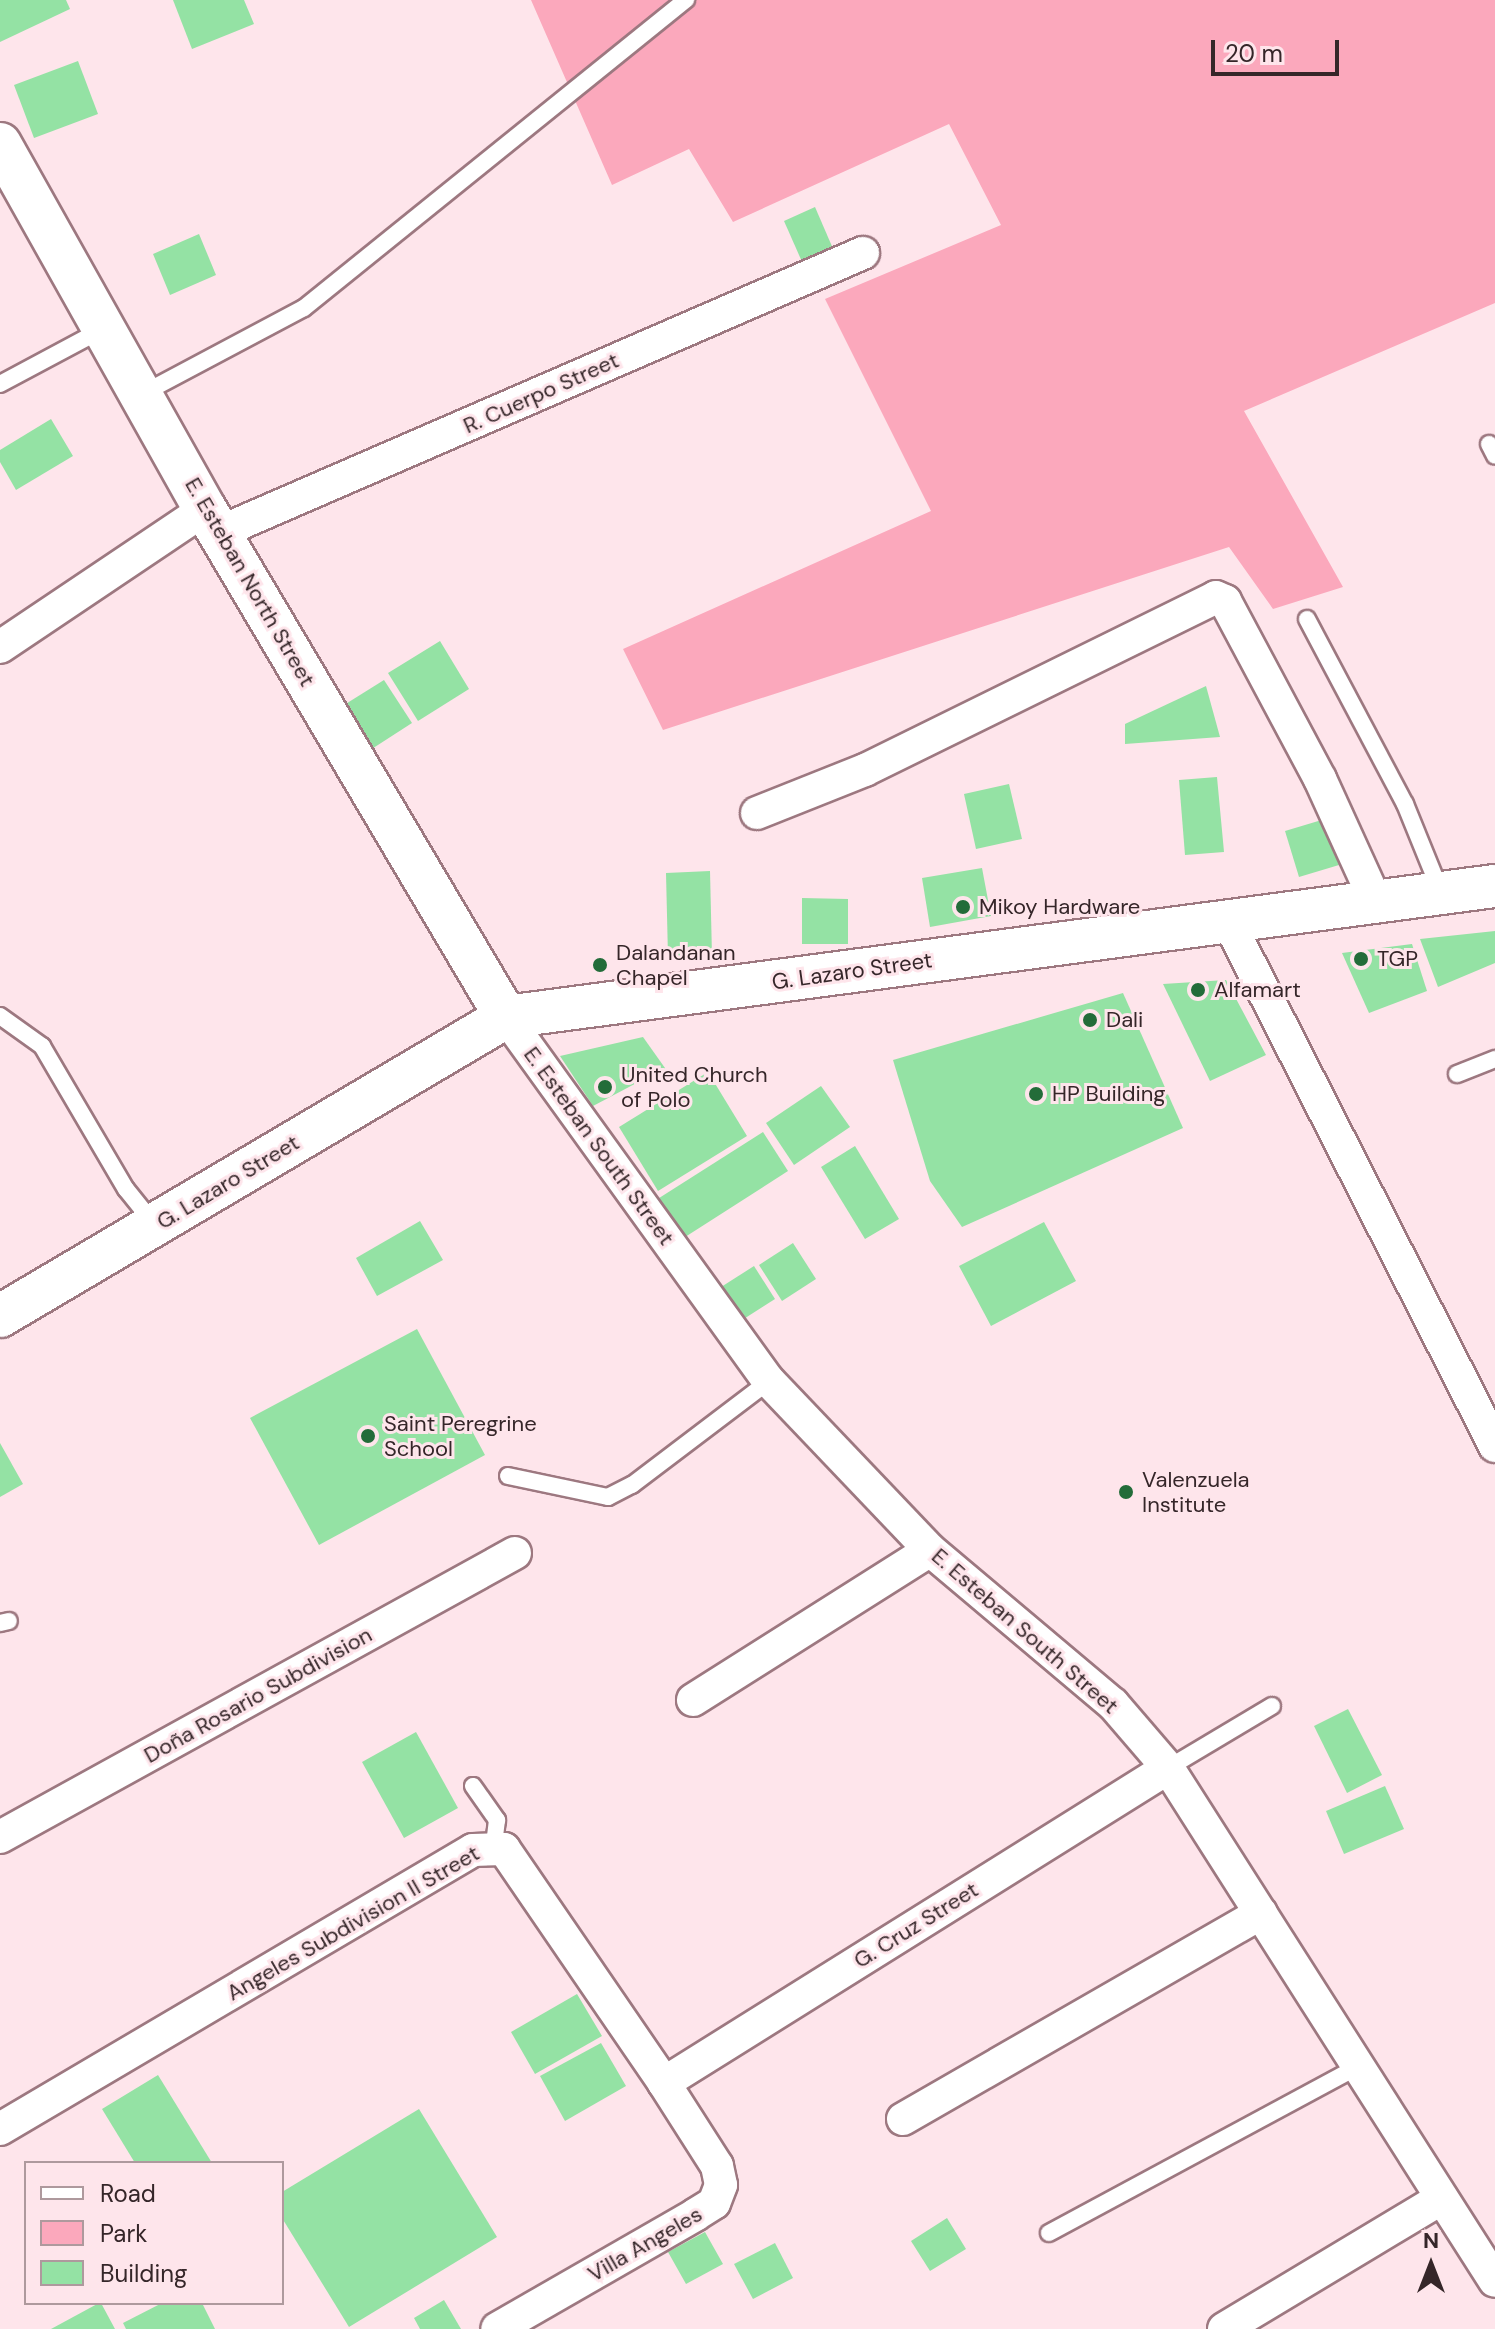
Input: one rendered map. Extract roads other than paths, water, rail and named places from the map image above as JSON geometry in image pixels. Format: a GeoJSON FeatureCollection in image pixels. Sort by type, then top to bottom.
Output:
{"type":"FeatureCollection","features":[{"type":"Feature","properties":{"kind":"street","name":"E. Esteban North Street"},"geometry":{"type":"LineString","coordinates":[[0,144],[213,520],[506,1017]]}},
{"type":"Feature","properties":{"kind":"street","name":"R. Cuerpo Street"},"geometry":{"type":"LineString","coordinates":[[0,647],[213,520],[863,253]]}},
{"type":"Feature","properties":{"kind":"street"},"geometry":{"type":"LineString","coordinates":[[757,813],[865,770],[1216,597],[1225,601],[1320,779],[1376,902]]}},
{"type":"Feature","properties":{"kind":"street","name":"G. Lazaro Street"},"geometry":{"type":"LineString","coordinates":[[0,1316],[506,1017],[1495,886]]}},
{"type":"Feature","properties":{"kind":"street"},"geometry":{"type":"LineString","coordinates":[[1228,921],[1495,1446]]}},
{"type":"Feature","properties":{"kind":"street","name":"E. Esteban South Street"},"geometry":{"type":"LineString","coordinates":[[506,1017],[769,1381],[930,1550],[1113,1704],[1168,1768],[1495,2281]]}},
{"type":"Feature","properties":{"kind":"street"},"geometry":{"type":"LineString","coordinates":[[693,1700],[930,1550]]}},
{"type":"Feature","properties":{"kind":"street","name":"Doña Rosario Subdivision"},"geometry":{"type":"LineString","coordinates":[[0,1837],[515,1553]]}},
{"type":"Feature","properties":{"kind":"street","name":"G. Cruz Street"},"geometry":{"type":"LineString","coordinates":[[664,2083],[1168,1768]]}},
{"type":"Feature","properties":{"kind":"street","name":"Angeles Subdivision II Street"},"geometry":{"type":"LineString","coordinates":[[0,2129],[473,1850],[494,1846],[513,1855],[664,2083]]}},
{"type":"Feature","properties":{"kind":"street"},"geometry":{"type":"LineString","coordinates":[[903,2119],[1261,1913]]}},
{"type":"Feature","properties":{"kind":"street","name":"Villa Angeles"},"geometry":{"type":"LineString","coordinates":[[497,2329],[714,2203],[721,2185],[717,2166],[664,2083]]}},
{"type":"Feature","properties":{"kind":"street"},"geometry":{"type":"LineString","coordinates":[[1224,2329],[1442,2198]]}},
{"type":"Feature","properties":{"kind":"lane"},"geometry":{"type":"LineString","coordinates":[[141,395],[304,308],[686,0]]}},
{"type":"Feature","properties":{"kind":"lane"},"geometry":{"type":"LineString","coordinates":[[0,384],[104,328]]}},
{"type":"Feature","properties":{"kind":"lane"},"geometry":{"type":"LineString","coordinates":[[1307,619],[1405,804],[1442,893]]}},
{"type":"Feature","properties":{"kind":"lane"},"geometry":{"type":"LineString","coordinates":[[0,1016],[42,1046],[126,1189],[155,1225]]}},
{"type":"Feature","properties":{"kind":"lane"},"geometry":{"type":"LineString","coordinates":[[1457,1074],[1495,1059]]}},
{"type":"Feature","properties":{"kind":"lane"},"geometry":{"type":"LineString","coordinates":[[508,1476],[608,1497],[632,1485],[769,1381]]}},
{"type":"Feature","properties":{"kind":"lane"},"geometry":{"type":"LineString","coordinates":[[1168,1768],[1272,1706]]}},
{"type":"Feature","properties":{"kind":"lane"},"geometry":{"type":"LineString","coordinates":[[473,1786],[497,1820],[494,1846]]}},
{"type":"Feature","properties":{"kind":"lane"},"geometry":{"type":"LineString","coordinates":[[1049,2233],[1359,2066]]}},
{"type":"Feature","properties":{"kind":"place","name":"Mikoy Hardware"},"geometry":{"type":"Point","coordinates":[963,907]}},
{"type":"Feature","properties":{"kind":"place","name":"TGP"},"geometry":{"type":"Point","coordinates":[1361,959]}},
{"type":"Feature","properties":{"kind":"place","name":"Dalandanan Chapel"},"geometry":{"type":"Point","coordinates":[600,965]}},
{"type":"Feature","properties":{"kind":"place","name":"Alfamart"},"geometry":{"type":"Point","coordinates":[1198,990]}},
{"type":"Feature","properties":{"kind":"place","name":"Dali"},"geometry":{"type":"Point","coordinates":[1090,1020]}},
{"type":"Feature","properties":{"kind":"place","name":"United Church of Polo"},"geometry":{"type":"Point","coordinates":[605,1087]}},
{"type":"Feature","properties":{"kind":"place","name":"HP Building"},"geometry":{"type":"Point","coordinates":[1036,1094]}},
{"type":"Feature","properties":{"kind":"place","name":"Saint Peregrine School"},"geometry":{"type":"Point","coordinates":[368,1436]}},
{"type":"Feature","properties":{"kind":"place","name":"Valenzuela Institute"},"geometry":{"type":"Point","coordinates":[1126,1492]}}]}
